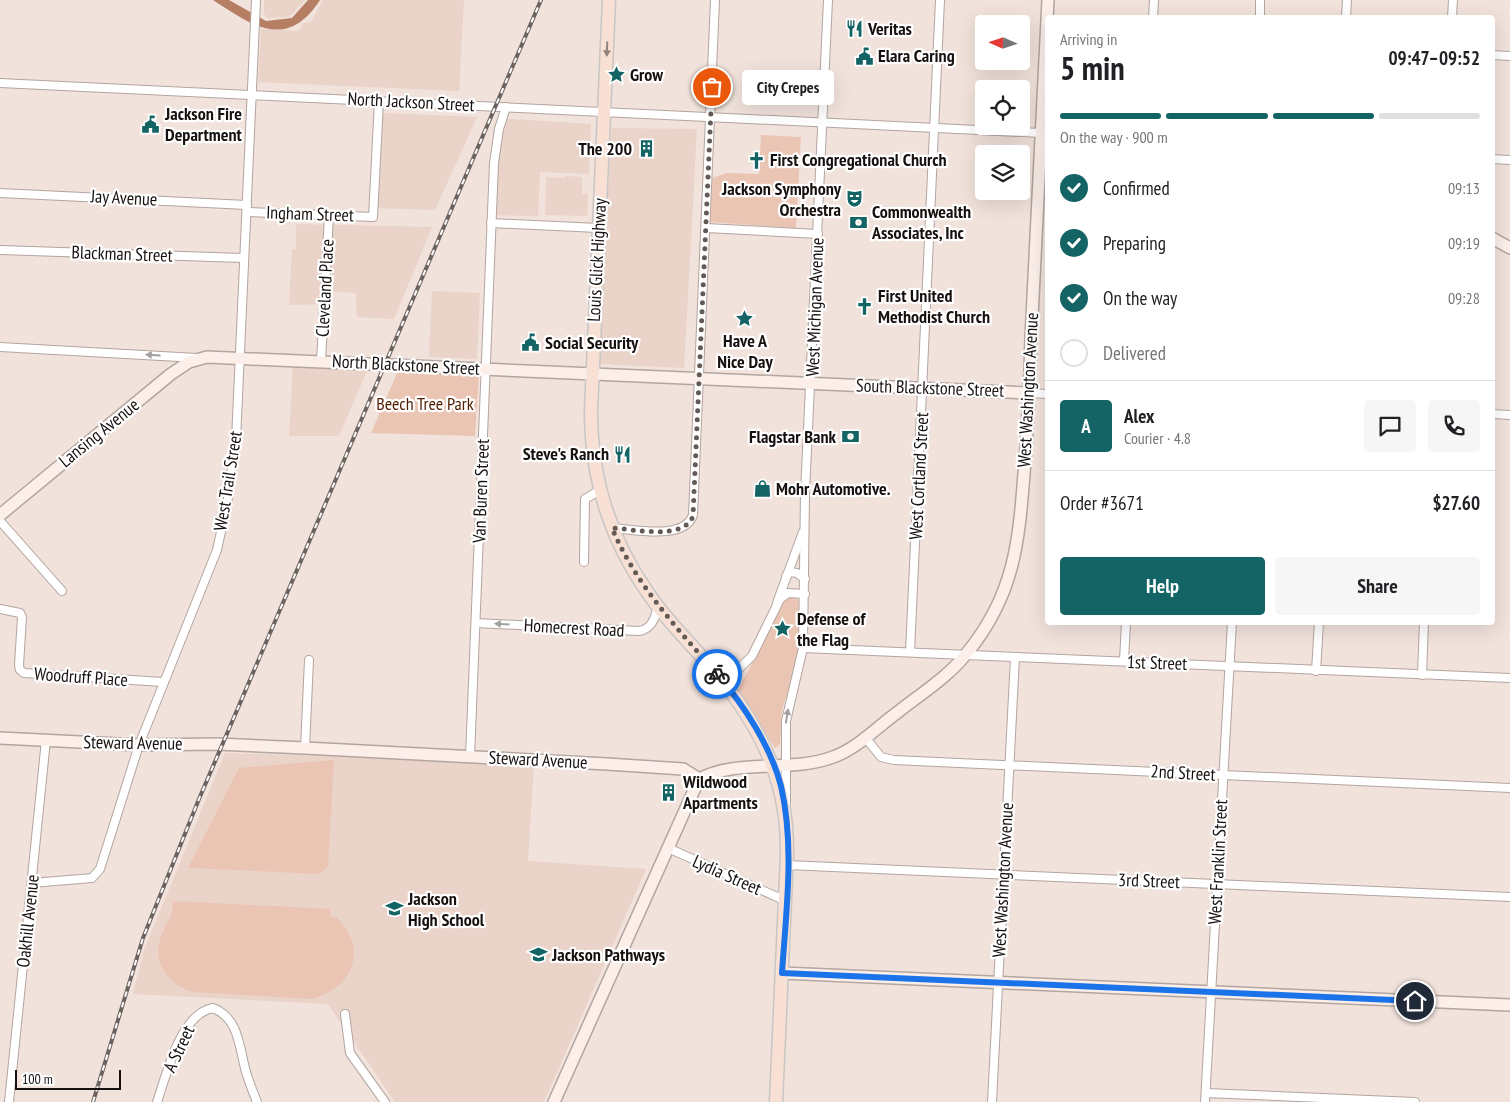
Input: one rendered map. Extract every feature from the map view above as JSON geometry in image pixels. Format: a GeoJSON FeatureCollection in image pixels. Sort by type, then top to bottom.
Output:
{"type":"FeatureCollection","features":[{"type":"Feature","properties":{"kind":"main road","name":"Louis Glick Highway"},"geometry":{"type":"LineString","coordinates":[[609,0],[592,373],[592,441],[600,490],[612,528],[636,575],[658,606],[724,683],[756,731],[774,766],[785,810],[787,859]]}},
{"type":"Feature","properties":{"kind":"main road","name":"West Washington Avenue"},"geometry":{"type":"LineString","coordinates":[[1048,0],[1048,15]]}},
{"type":"Feature","properties":{"kind":"main road","name":"West Washington Avenue"},"geometry":{"type":"LineString","coordinates":[[966,655],[989,622],[1002,597],[1012,570],[1018,545],[1030,393],[1045,100]]}},
{"type":"Feature","properties":{"kind":"main road"},"geometry":{"type":"LineString","coordinates":[[1495,240],[1510,248]]}},
{"type":"Feature","properties":{"kind":"main road","name":"North Blackstone Street"},"geometry":{"type":"LineString","coordinates":[[201,358],[322,361],[812,383]]}},
{"type":"Feature","properties":{"kind":"main road","name":"Lansing Avenue"},"geometry":{"type":"LineString","coordinates":[[0,514],[164,379],[184,364],[201,358]]}},
{"type":"Feature","properties":{"kind":"main road","name":"South Blackstone Street"},"geometry":{"type":"LineString","coordinates":[[812,383],[1030,393]]}},
{"type":"Feature","properties":{"kind":"main road"},"geometry":{"type":"LineString","coordinates":[[554,1102],[699,779],[717,772],[787,765],[834,757],[866,737],[940,681],[966,655]]}},
{"type":"Feature","properties":{"kind":"main road","name":"Steward Avenue"},"geometry":{"type":"LineString","coordinates":[[0,738],[139,745],[217,744],[470,756],[678,769],[687,770],[699,779]]}},
{"type":"Feature","properties":{"kind":"main road"},"geometry":{"type":"LineString","coordinates":[[776,1102],[787,859]]}},
{"type":"Feature","properties":{"kind":"main road"},"geometry":{"type":"LineString","coordinates":[[782,973],[1510,1005]]}},
{"type":"Feature","properties":{"kind":"street","name":"West Trail Street"},"geometry":{"type":"LineString","coordinates":[[32,883],[86,879],[96,875],[139,745],[208,575],[221,534],[236,440],[256,0]]}},
{"type":"Feature","properties":{"kind":"street"},"geometry":{"type":"LineString","coordinates":[[612,528],[675,531],[683,528],[690,521],[694,504],[715,0]]}},
{"type":"Feature","properties":{"kind":"street","name":"West Michigan Avenue"},"geometry":{"type":"LineString","coordinates":[[785,810],[786,721],[803,648],[805,525],[821,122],[828,0]]}},
{"type":"Feature","properties":{"kind":"street","name":"West Cortland Street"},"geometry":{"type":"LineString","coordinates":[[910,652],[940,0]]}},
{"type":"Feature","properties":{"kind":"street"},"geometry":{"type":"LineString","coordinates":[[1153,15],[1154,0]]}},
{"type":"Feature","properties":{"kind":"street"},"geometry":{"type":"LineString","coordinates":[[1260,0],[1260,15]]}},
{"type":"Feature","properties":{"kind":"street"},"geometry":{"type":"LineString","coordinates":[[1346,15],[1347,0]]}},
{"type":"Feature","properties":{"kind":"street"},"geometry":{"type":"LineString","coordinates":[[1452,15],[1453,0]]}},
{"type":"Feature","properties":{"kind":"street"},"geometry":{"type":"LineString","coordinates":[[1495,55],[1510,56]]}},
{"type":"Feature","properties":{"kind":"street","name":"North Jackson Street"},"geometry":{"type":"LineString","coordinates":[[0,83],[1044,134]]}},
{"type":"Feature","properties":{"kind":"street","name":"Ingham Street"},"geometry":{"type":"LineString","coordinates":[[247,208],[329,216],[373,217],[378,101]]}},
{"type":"Feature","properties":{"kind":"street","name":"Van Buren Street"},"geometry":{"type":"LineString","coordinates":[[470,756],[494,163],[499,129],[506,107]]}},
{"type":"Feature","properties":{"kind":"street"},"geometry":{"type":"LineString","coordinates":[[1495,159],[1510,160]]}},
{"type":"Feature","properties":{"kind":"street","name":"Jay Avenue"},"geometry":{"type":"LineString","coordinates":[[0,193],[247,208]]}},
{"type":"Feature","properties":{"kind":"street","name":"Cleveland Place"},"geometry":{"type":"LineString","coordinates":[[322,361],[329,216]]}},
{"type":"Feature","properties":{"kind":"street"},"geometry":{"type":"LineString","coordinates":[[491,222],[598,228]]}},
{"type":"Feature","properties":{"kind":"street"},"geometry":{"type":"LineString","coordinates":[[706,228],[818,234]]}},
{"type":"Feature","properties":{"kind":"street","name":"Blackman Street"},"geometry":{"type":"LineString","coordinates":[[0,250],[243,258]]}},
{"type":"Feature","properties":{"kind":"street","name":"North Blackstone Street"},"geometry":{"type":"LineString","coordinates":[[0,347],[201,358]]}},
{"type":"Feature","properties":{"kind":"street","name":"South Blackstone Street"},"geometry":{"type":"LineString","coordinates":[[1030,393],[1045,394]]}},
{"type":"Feature","properties":{"kind":"street"},"geometry":{"type":"LineString","coordinates":[[1495,414],[1510,415]]}},
{"type":"Feature","properties":{"kind":"street"},"geometry":{"type":"LineString","coordinates":[[584,562],[585,499],[600,490]]}},
{"type":"Feature","properties":{"kind":"street"},"geometry":{"type":"LineString","coordinates":[[0,521],[62,591]]}},
{"type":"Feature","properties":{"kind":"street","name":"West Michigan Avenue"},"geometry":{"type":"LineString","coordinates":[[724,683],[752,656],[776,604],[805,525]]}},
{"type":"Feature","properties":{"kind":"street"},"geometry":{"type":"LineString","coordinates":[[785,578],[792,572],[800,574],[805,579]]}},
{"type":"Feature","properties":{"kind":"street"},"geometry":{"type":"LineString","coordinates":[[776,604],[786,594],[805,594]]}},
{"type":"Feature","properties":{"kind":"street","name":"Homecrest Road"},"geometry":{"type":"LineString","coordinates":[[476,623],[638,631],[646,629],[652,624],[658,606]]}},
{"type":"Feature","properties":{"kind":"street","name":"Woodruff Place"},"geometry":{"type":"LineString","coordinates":[[0,609],[20,613],[22,617],[19,664],[20,670],[24,673],[163,682]]}},
{"type":"Feature","properties":{"kind":"street"},"geometry":{"type":"LineString","coordinates":[[1124,661],[1126,625]]}},
{"type":"Feature","properties":{"kind":"street","name":"West Franklin Street"},"geometry":{"type":"LineString","coordinates":[[1205,1102],[1232,625]]}},
{"type":"Feature","properties":{"kind":"street"},"geometry":{"type":"LineString","coordinates":[[1316,671],[1318,625]]}},
{"type":"Feature","properties":{"kind":"street"},"geometry":{"type":"LineString","coordinates":[[1422,675],[1424,625]]}},
{"type":"Feature","properties":{"kind":"street","name":"1st Street"},"geometry":{"type":"LineString","coordinates":[[803,648],[1510,678]]}},
{"type":"Feature","properties":{"kind":"street","name":"West Washington Avenue"},"geometry":{"type":"LineString","coordinates":[[992,1102],[1015,658]]}},
{"type":"Feature","properties":{"kind":"street"},"geometry":{"type":"LineString","coordinates":[[306,748],[309,660]]}},
{"type":"Feature","properties":{"kind":"street","name":"2nd Street"},"geometry":{"type":"LineString","coordinates":[[866,737],[879,755],[888,759],[1510,788]]}},
{"type":"Feature","properties":{"kind":"street","name":"Oakhill Avenue"},"geometry":{"type":"LineString","coordinates":[[10,1102],[46,740]]}},
{"type":"Feature","properties":{"kind":"street","name":"Lydia Street"},"geometry":{"type":"LineString","coordinates":[[668,848],[786,901]]}},
{"type":"Feature","properties":{"kind":"street","name":"3rd Street"},"geometry":{"type":"LineString","coordinates":[[787,859],[1004,875],[1510,897]]}},
{"type":"Feature","properties":{"kind":"street"},"geometry":{"type":"LineString","coordinates":[[1510,996],[1510,1005]]}},
{"type":"Feature","properties":{"kind":"street","name":"A Street"},"geometry":{"type":"LineString","coordinates":[[157,1102],[182,1034],[199,1013],[213,1008],[223,1012],[233,1024],[239,1037],[246,1072],[257,1102]]}},
{"type":"Feature","properties":{"kind":"street"},"geometry":{"type":"LineString","coordinates":[[345,1014],[350,1052],[385,1102]]}},
{"type":"Feature","properties":{"kind":"street"},"geometry":{"type":"LineString","coordinates":[[1206,1093],[1415,1102]]}},
{"type":"Feature","properties":{"kind":"shaded area"},"geometry":{"type":"Polygon","coordinates":[[[213,0],[229,0],[266,21],[292,18],[308,0],[320,0],[308,16],[295,25],[282,29],[269,29],[242,18],[213,0]]]}},
{"type":"Feature","properties":{"kind":"shaded area"},"geometry":{"type":"Polygon","coordinates":[[[264,0],[305,0],[289,17],[268,18],[264,14],[264,0]]]}},
{"type":"Feature","properties":{"kind":"shaded area"},"geometry":{"type":"Polygon","coordinates":[[[323,0],[464,0],[459,91],[258,82],[261,29],[299,31],[304,23],[311,22],[323,0]]]}},
{"type":"Feature","properties":{"kind":"shaded area"},"geometry":{"type":"Polygon","coordinates":[[[382,113],[477,117],[435,210],[377,208],[382,113]]]}},
{"type":"Feature","properties":{"kind":"shaded area"},"geometry":{"type":"Polygon","coordinates":[[[498,118],[591,124],[589,174],[540,172],[538,216],[490,215],[494,125],[498,118]]]}},
{"type":"Feature","properties":{"kind":"shaded area"},"geometry":{"type":"Polygon","coordinates":[[[612,128],[697,129],[684,368],[596,364],[612,128]]]}},
{"type":"Feature","properties":{"kind":"shaded area"},"geometry":{"type":"Polygon","coordinates":[[[565,176],[582,177],[582,194],[588,194],[587,216],[545,215],[546,177],[565,178],[565,176]]]}},
{"type":"Feature","properties":{"kind":"shaded area"},"geometry":{"type":"Polygon","coordinates":[[[296,224],[432,227],[394,319],[357,317],[356,293],[328,291],[326,304],[289,305],[292,249],[296,249],[296,224]]]}},
{"type":"Feature","properties":{"kind":"shaded area"},"geometry":{"type":"Polygon","coordinates":[[[432,291],[480,293],[477,359],[429,357],[432,291]]]}},
{"type":"Feature","properties":{"kind":"shaded area"},"geometry":{"type":"Polygon","coordinates":[[[293,366],[367,371],[339,436],[289,436],[293,366]]]}},
{"type":"Feature","properties":{"kind":"shaded area","name":"Jackson High School"},"geometry":{"type":"Polygon","coordinates":[[[225,753],[534,762],[528,861],[646,869],[544,1102],[395,1102],[328,1004],[133,994],[144,950],[225,753]]]}},
{"type":"Feature","properties":{"kind":"green space"},"geometry":{"type":"Polygon","coordinates":[[[766,75],[807,77],[806,105],[765,103],[766,75]]]}},
{"type":"Feature","properties":{"kind":"green space"},"geometry":{"type":"Polygon","coordinates":[[[761,135],[801,137],[796,228],[710,222],[712,178],[727,173],[759,174],[761,135]]]}},
{"type":"Feature","properties":{"kind":"green space","name":"Beech Tree Park"},"geometry":{"type":"Polygon","coordinates":[[[398,371],[479,374],[475,436],[371,433],[398,371]]]}},
{"type":"Feature","properties":{"kind":"green space"},"geometry":{"type":"Polygon","coordinates":[[[789,597],[797,599],[800,605],[798,658],[782,710],[780,744],[775,748],[738,690],[785,601],[789,597]]]}},
{"type":"Feature","properties":{"kind":"green space"},"geometry":{"type":"Polygon","coordinates":[[[334,760],[328,866],[320,874],[188,868],[239,768],[334,760]]]}},
{"type":"Feature","properties":{"kind":"green space"},"geometry":{"type":"Polygon","coordinates":[[[173,901],[331,909],[330,917],[337,917],[347,930],[352,943],[354,955],[352,967],[337,986],[325,994],[311,999],[193,992],[184,989],[169,977],[160,962],[159,944],[171,916],[173,901]]]}},
{"type":"Feature","properties":{"kind":"railway"},"geometry":{"type":"LineString","coordinates":[[93,1102],[143,938],[199,799],[541,0]]}},
{"type":"Feature","properties":{"kind":"way so far"},"geometry":{"type":"LineString","coordinates":[[712,87],[693,516],[688,525],[681,530],[675,531],[612,528],[621,549],[647,593],[717,674]]}},
{"type":"Feature","properties":{"kind":"place","name":"Veritas"},"geometry":{"type":"Point","coordinates":[854,29]}},
{"type":"Feature","properties":{"kind":"place","name":"Elara Caring"},"geometry":{"type":"Point","coordinates":[864,56]}},
{"type":"Feature","properties":{"kind":"place","name":"Grow"},"geometry":{"type":"Point","coordinates":[616,75]}},
{"type":"Feature","properties":{"kind":"place","name":"City Crepes"},"geometry":{"type":"Point","coordinates":[712,87]}},
{"type":"Feature","properties":{"kind":"place","name":"Jackson Fire Department"},"geometry":{"type":"Point","coordinates":[151,124]}},
{"type":"Feature","properties":{"kind":"place","name":"The 200"},"geometry":{"type":"Point","coordinates":[646,149]}},
{"type":"Feature","properties":{"kind":"place","name":"First Congregational Church"},"geometry":{"type":"Point","coordinates":[756,160]}},
{"type":"Feature","properties":{"kind":"place","name":"Jackson Symphony Orchestra"},"geometry":{"type":"Point","coordinates":[855,199]}},
{"type":"Feature","properties":{"kind":"place","name":"Commonwealth Associates, Inc"},"geometry":{"type":"Point","coordinates":[858,222]}},
{"type":"Feature","properties":{"kind":"place","name":"First United Methodist Church"},"geometry":{"type":"Point","coordinates":[864,306]}},
{"type":"Feature","properties":{"kind":"place","name":"Have A Nice Day"},"geometry":{"type":"Point","coordinates":[745,318]}},
{"type":"Feature","properties":{"kind":"place","name":"Social Security"},"geometry":{"type":"Point","coordinates":[531,343]}},
{"type":"Feature","properties":{"kind":"place","name":"Flagstar Bank"},"geometry":{"type":"Point","coordinates":[850,437]}},
{"type":"Feature","properties":{"kind":"place","name":"Steve's Ranch"},"geometry":{"type":"Point","coordinates":[623,454]}},
{"type":"Feature","properties":{"kind":"place","name":"Mohr Automotive."},"geometry":{"type":"Point","coordinates":[762,489]}},
{"type":"Feature","properties":{"kind":"place","name":"Defense of the Flag"},"geometry":{"type":"Point","coordinates":[783,629]}},
{"type":"Feature","properties":{"kind":"place","name":"Wildwood Apartments"},"geometry":{"type":"Point","coordinates":[669,792]}},
{"type":"Feature","properties":{"kind":"place","name":"Jackson High School"},"geometry":{"type":"Point","coordinates":[394,909]}},
{"type":"Feature","properties":{"kind":"place","name":"Jackson Pathways"},"geometry":{"type":"Point","coordinates":[538,955]}},
{"type":"Feature","properties":{"kind":"route"},"geometry":{"type":"LineString","coordinates":[[717,674],[738,702],[766,749],[774,766],[784,803],[788,833],[782,973],[1415,1001]]}}]}
